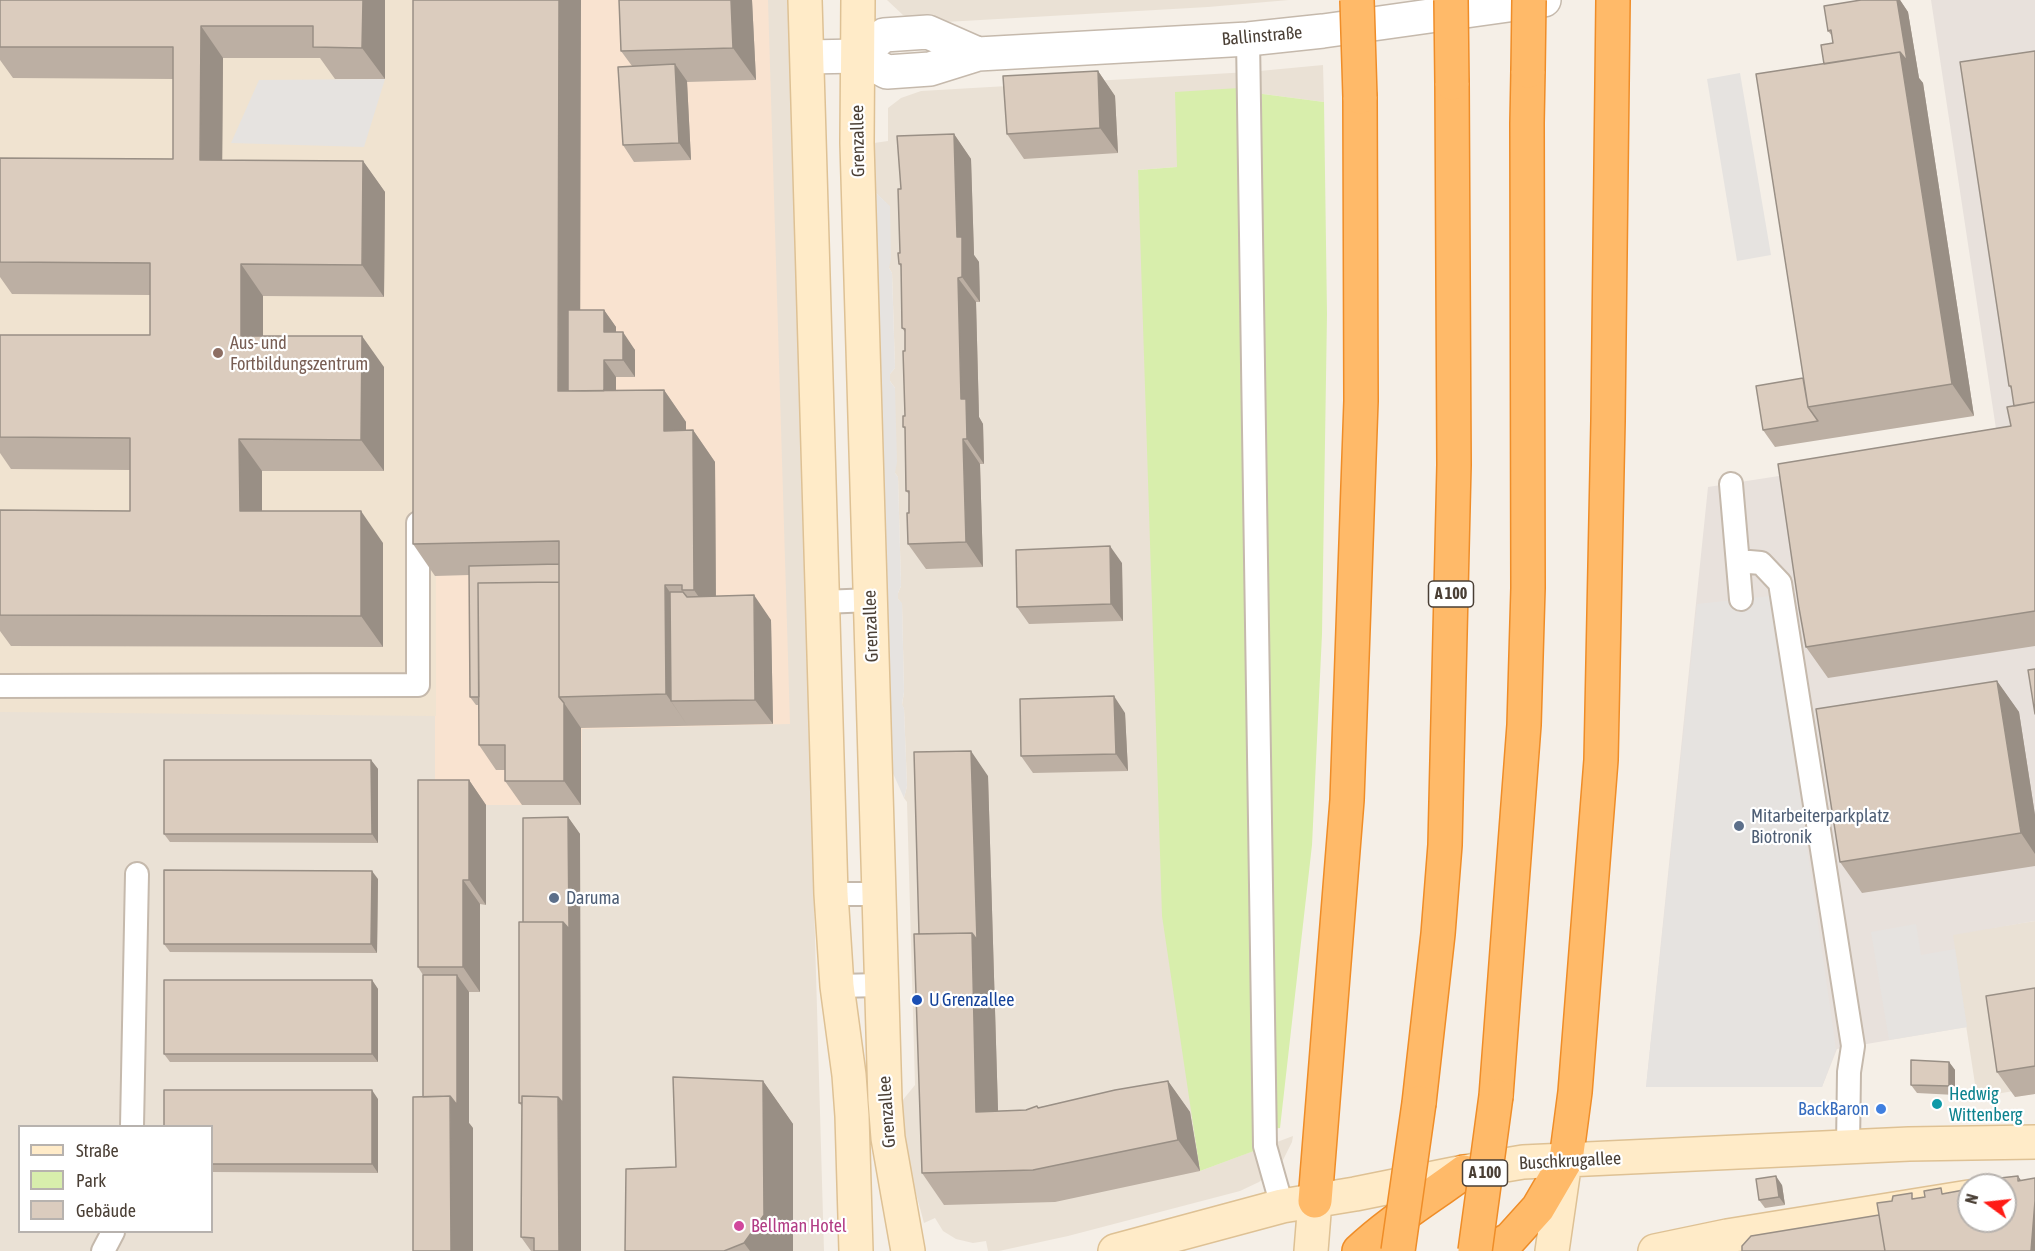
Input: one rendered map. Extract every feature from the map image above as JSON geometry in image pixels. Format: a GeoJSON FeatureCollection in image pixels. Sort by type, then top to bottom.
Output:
{"type":"FeatureCollection","features":[{"type":"Feature","properties":{"kind":"highway"},"geometry":{"type":"LineString","coordinates":[[1316,1201],[1347,800],[1361,401],[1360,97],[1357,0]]}},
{"type":"Feature","properties":{"kind":"highway","name":"A 100"},"geometry":{"type":"LineString","coordinates":[[1398,1251],[1419,1103],[1438,934],[1445,845],[1454,465],[1451,0]]}},
{"type":"Feature","properties":{"kind":"highway","name":"A 100"},"geometry":{"type":"LineString","coordinates":[[1475,1251],[1496,1096],[1524,725],[1528,588],[1529,0]]}},
{"type":"Feature","properties":{"kind":"highway"},"geometry":{"type":"LineString","coordinates":[[1489,1251],[1510,1239],[1538,1208],[1566,1160],[1575,1092],[1601,760],[1613,0]]}},
{"type":"Feature","properties":{"kind":"highway"},"geometry":{"type":"LineString","coordinates":[[1359,1251],[1380,1232],[1464,1172]]}},
{"type":"Feature","properties":{"kind":"main road","name":"Grenzallee"},"geometry":{"type":"LineString","coordinates":[[805,0],[831,894],[837,986],[851,1096],[856,1251]]}},
{"type":"Feature","properties":{"kind":"main road","name":"Grenzallee"},"geometry":{"type":"LineString","coordinates":[[858,0],[857,143],[888,1138],[908,1251]]}},
{"type":"Feature","properties":{"kind":"main road","name":"Buschkrugallee"},"geometry":{"type":"LineString","coordinates":[[1115,1251],[1282,1206],[1523,1162],[1926,1143],[2035,1142]]}},
{"type":"Feature","properties":{"kind":"main road"},"geometry":{"type":"LineString","coordinates":[[1552,1251],[1566,1160]]}},
{"type":"Feature","properties":{"kind":"main road"},"geometry":{"type":"LineString","coordinates":[[1655,1251],[1726,1243],[1957,1199]]}},
{"type":"Feature","properties":{"kind":"main road"},"geometry":{"type":"LineString","coordinates":[[1311,1251],[1316,1201]]}},
{"type":"Feature","properties":{"kind":"street","name":"Ballinstraße"},"geometry":{"type":"LineString","coordinates":[[858,56],[884,34],[928,33],[978,54],[1248,39],[1544,0]]}},
{"type":"Feature","properties":{"kind":"street"},"geometry":{"type":"LineString","coordinates":[[808,57],[858,56]]}},
{"type":"Feature","properties":{"kind":"lane"},"geometry":{"type":"LineString","coordinates":[[1248,39],[1265,1146],[1282,1206]]}},
{"type":"Feature","properties":{"kind":"lane"},"geometry":{"type":"LineString","coordinates":[[1731,484],[1741,599]]}},
{"type":"Feature","properties":{"kind":"lane"},"geometry":{"type":"LineString","coordinates":[[0,686],[418,685],[418,508]]}},
{"type":"Feature","properties":{"kind":"lane"},"geometry":{"type":"LineString","coordinates":[[1738,561],[1761,562],[1780,584],[1853,1046],[1849,1072],[1848,1147]]}},
{"type":"Feature","properties":{"kind":"lane"},"geometry":{"type":"LineString","coordinates":[[823,602],[871,600]]}},
{"type":"Feature","properties":{"kind":"lane"},"geometry":{"type":"LineString","coordinates":[[132,1125],[137,874]]}},
{"type":"Feature","properties":{"kind":"lane"},"geometry":{"type":"LineString","coordinates":[[831,894],[879,894]]}},
{"type":"Feature","properties":{"kind":"lane"},"geometry":{"type":"LineString","coordinates":[[837,986],[882,985]]}},
{"type":"Feature","properties":{"kind":"lane"},"geometry":{"type":"LineString","coordinates":[[103,1251],[112,1233]]}},
{"type":"Feature","properties":{"kind":"shaded area"},"geometry":{"type":"Polygon","coordinates":[[[0,0],[788,0],[824,1251],[0,1251],[0,0]]]}},
{"type":"Feature","properties":{"kind":"shaded area","name":"Aus- und Fortbildungszentrum"},"geometry":{"type":"Polygon","coordinates":[[[0,0],[435,0],[436,716],[0,712],[0,0]]]}},
{"type":"Feature","properties":{"kind":"shaded area"},"geometry":{"type":"Polygon","coordinates":[[[435,0],[768,0],[790,724],[582,729],[581,805],[435,805],[435,0]]]}},
{"type":"Feature","properties":{"kind":"shaded area"},"geometry":{"type":"Polygon","coordinates":[[[887,0],[1289,0],[1208,7],[928,23],[903,15],[887,0]]]}},
{"type":"Feature","properties":{"kind":"shaded area"},"geometry":{"type":"Polygon","coordinates":[[[1931,0],[2035,0],[2035,921],[1953,935],[1967,1027],[1837,1049],[1822,1087],[1646,1087],[1708,487],[1998,442],[1931,0]]]}},
{"type":"Feature","properties":{"kind":"shaded area"},"geometry":{"type":"Polygon","coordinates":[[[1323,65],[1324,102],[1255,93],[1177,167],[1138,170],[1200,1171],[1293,1136],[1292,1142],[1281,1164],[1259,1182],[1240,1191],[1068,1236],[999,1251],[988,1251],[986,1241],[973,1243],[956,1239],[943,1231],[935,1218],[924,1223],[911,1175],[904,1127],[902,1101],[915,1085],[907,802],[904,798],[907,786],[902,705],[904,692],[902,604],[898,599],[901,586],[898,477],[895,473],[895,388],[890,381],[890,374],[895,368],[892,273],[889,268],[890,207],[875,192],[874,143],[888,141],[888,108],[901,98],[921,91],[1249,72],[1323,65]]]}},
{"type":"Feature","properties":{"kind":"shaded area"},"geometry":{"type":"Polygon","coordinates":[[[1740,73],[1771,255],[1737,261],[1707,79],[1740,73]]]}},
{"type":"Feature","properties":{"kind":"shaded area"},"geometry":{"type":"Polygon","coordinates":[[[385,79],[364,147],[231,143],[259,80],[385,79]]]}},
{"type":"Feature","properties":{"kind":"shaded area"},"geometry":{"type":"Polygon","coordinates":[[[875,192],[890,206],[891,258],[889,268],[892,273],[895,368],[890,374],[890,381],[895,388],[897,462],[895,473],[898,477],[901,586],[898,599],[902,603],[904,692],[902,704],[907,786],[904,798],[892,771],[875,192]]]}},
{"type":"Feature","properties":{"kind":"shaded area","name":"Mitarbeiterparkplatz Biotronik"},"geometry":{"type":"Polygon","coordinates":[[[1771,596],[1836,1049],[1822,1087],[1646,1087],[1697,604],[1771,596]]]}},
{"type":"Feature","properties":{"kind":"shaded area"},"geometry":{"type":"Polygon","coordinates":[[[2035,921],[2035,1094],[2015,1097],[2014,1091],[1977,1097],[1952,934],[2035,921]]]}},
{"type":"Feature","properties":{"kind":"shaded area"},"geometry":{"type":"Polygon","coordinates":[[[1916,924],[1921,955],[1955,949],[1967,1027],[1889,1040],[1871,932],[1916,924]]]}},
{"type":"Feature","properties":{"kind":"green space"},"geometry":{"type":"Polygon","coordinates":[[[1239,88],[1262,1148],[1200,1171],[1162,916],[1138,170],[1177,167],[1175,92],[1239,88]]]}},
{"type":"Feature","properties":{"kind":"green space"},"geometry":{"type":"Polygon","coordinates":[[[1255,93],[1324,102],[1327,314],[1322,634],[1312,845],[1280,1128],[1269,1129],[1255,93]]]}},
{"type":"Feature","properties":{"kind":"building"},"geometry":{"type":"Polygon","coordinates":[[[0,0],[363,0],[362,48],[313,47],[313,26],[201,26],[200,160],[363,161],[362,265],[241,264],[241,336],[362,336],[361,440],[239,439],[240,511],[361,511],[361,616],[0,615],[0,510],[130,511],[130,438],[0,437],[0,335],[150,335],[150,263],[0,262],[0,158],[173,159],[173,47],[0,47],[0,0]]]}},
{"type":"Feature","properties":{"kind":"building"},"geometry":{"type":"Polygon","coordinates":[[[413,0],[559,0],[558,391],[664,390],[664,431],[693,430],[694,590],[682,590],[682,585],[665,585],[666,694],[559,697],[559,541],[413,544],[413,0]]]}},
{"type":"Feature","properties":{"kind":"building"},"geometry":{"type":"Polygon","coordinates":[[[619,0],[731,0],[733,48],[621,51],[619,0]]]}},
{"type":"Feature","properties":{"kind":"building"},"geometry":{"type":"Polygon","coordinates":[[[1861,0],[1897,0],[1907,61],[1900,52],[1824,64],[1821,45],[1833,43],[1831,30],[1828,31],[1824,6],[1861,0]]]}},
{"type":"Feature","properties":{"kind":"building"},"geometry":{"type":"Polygon","coordinates":[[[2035,51],[2035,402],[2014,406],[2011,386],[2009,386],[1960,62],[2035,51]]]}},
{"type":"Feature","properties":{"kind":"building"},"geometry":{"type":"Polygon","coordinates":[[[1900,52],[1952,384],[1808,407],[1756,74],[1900,52]]]}},
{"type":"Feature","properties":{"kind":"building"},"geometry":{"type":"Polygon","coordinates":[[[675,64],[679,143],[623,145],[618,67],[675,64]]]}},
{"type":"Feature","properties":{"kind":"building"},"geometry":{"type":"Polygon","coordinates":[[[1098,71],[1100,128],[1007,134],[1003,76],[1098,71]]]}},
{"type":"Feature","properties":{"kind":"building"},"geometry":{"type":"Polygon","coordinates":[[[954,134],[957,237],[962,237],[962,277],[958,278],[961,399],[966,399],[967,439],[963,439],[966,542],[908,544],[909,491],[906,491],[905,427],[903,427],[905,329],[902,328],[901,264],[899,264],[898,253],[900,253],[898,189],[901,189],[897,136],[954,134]]]}},
{"type":"Feature","properties":{"kind":"building"},"geometry":{"type":"Polygon","coordinates":[[[568,310],[604,310],[604,332],[623,332],[623,360],[604,360],[604,391],[568,391],[568,310]]]}},
{"type":"Feature","properties":{"kind":"building"},"geometry":{"type":"Polygon","coordinates":[[[1803,378],[1808,407],[1818,421],[1763,430],[1756,386],[1803,378]]]}},
{"type":"Feature","properties":{"kind":"building"},"geometry":{"type":"Polygon","coordinates":[[[2035,402],[2035,611],[1806,647],[1778,464],[2011,426],[2007,407],[2035,402]]]}},
{"type":"Feature","properties":{"kind":"building"},"geometry":{"type":"Polygon","coordinates":[[[1110,546],[1111,604],[1017,607],[1016,550],[1110,546]]]}},
{"type":"Feature","properties":{"kind":"building"},"geometry":{"type":"Polygon","coordinates":[[[559,564],[559,582],[478,583],[479,697],[470,697],[469,566],[559,564]]]}},
{"type":"Feature","properties":{"kind":"building"},"geometry":{"type":"Polygon","coordinates":[[[559,582],[559,697],[564,703],[564,781],[505,781],[505,745],[479,745],[478,583],[559,582]]]}},
{"type":"Feature","properties":{"kind":"building"},"geometry":{"type":"Polygon","coordinates":[[[670,592],[683,592],[687,597],[754,595],[755,700],[671,701],[670,592]]]}},
{"type":"Feature","properties":{"kind":"building"},"geometry":{"type":"Polygon","coordinates":[[[2035,669],[2035,714],[2028,670],[2035,669]]]}},
{"type":"Feature","properties":{"kind":"building"},"geometry":{"type":"Polygon","coordinates":[[[1997,681],[2021,833],[1840,862],[1816,709],[1997,681]]]}},
{"type":"Feature","properties":{"kind":"building"},"geometry":{"type":"Polygon","coordinates":[[[1114,696],[1116,754],[1021,756],[1020,699],[1114,696]]]}},
{"type":"Feature","properties":{"kind":"building"},"geometry":{"type":"Polygon","coordinates":[[[971,751],[977,940],[972,933],[919,934],[914,752],[971,751]]]}},
{"type":"Feature","properties":{"kind":"building"},"geometry":{"type":"Polygon","coordinates":[[[164,760],[371,760],[372,834],[164,834],[164,760]]]}},
{"type":"Feature","properties":{"kind":"building"},"geometry":{"type":"Polygon","coordinates":[[[418,780],[469,780],[469,880],[463,880],[463,967],[418,967],[418,780]]]}},
{"type":"Feature","properties":{"kind":"building"},"geometry":{"type":"Polygon","coordinates":[[[568,817],[569,929],[563,922],[523,922],[523,818],[568,817]]]}},
{"type":"Feature","properties":{"kind":"building"},"geometry":{"type":"Polygon","coordinates":[[[164,870],[372,871],[371,944],[164,944],[164,870]]]}},
{"type":"Feature","properties":{"kind":"building"},"geometry":{"type":"Polygon","coordinates":[[[519,922],[563,922],[563,1103],[558,1097],[522,1096],[522,1103],[519,1103],[519,922]]]}},
{"type":"Feature","properties":{"kind":"building"},"geometry":{"type":"Polygon","coordinates":[[[972,933],[976,1112],[1026,1110],[1168,1081],[1178,1140],[1033,1170],[922,1173],[914,934],[972,933]]]}},
{"type":"Feature","properties":{"kind":"building"},"geometry":{"type":"Polygon","coordinates":[[[423,975],[457,975],[457,1105],[450,1096],[423,1097],[423,975]]]}},
{"type":"Feature","properties":{"kind":"building"},"geometry":{"type":"Polygon","coordinates":[[[164,980],[372,980],[372,1054],[164,1054],[164,980]]]}},
{"type":"Feature","properties":{"kind":"building"},"geometry":{"type":"Polygon","coordinates":[[[2035,988],[2035,1066],[1997,1072],[1986,996],[2035,988]]]}},
{"type":"Feature","properties":{"kind":"building"},"geometry":{"type":"Polygon","coordinates":[[[1911,1060],[1949,1062],[1949,1086],[1911,1085],[1911,1060]]]}},
{"type":"Feature","properties":{"kind":"building"},"geometry":{"type":"Polygon","coordinates":[[[673,1077],[763,1081],[764,1215],[744,1243],[724,1251],[625,1251],[626,1169],[676,1167],[673,1077]]]}},
{"type":"Feature","properties":{"kind":"building"},"geometry":{"type":"Polygon","coordinates":[[[164,1090],[372,1090],[372,1164],[213,1164],[213,1125],[164,1125],[164,1090]]]}},
{"type":"Feature","properties":{"kind":"building"},"geometry":{"type":"Polygon","coordinates":[[[450,1096],[451,1251],[413,1251],[413,1097],[450,1096]]]}},
{"type":"Feature","properties":{"kind":"building"},"geometry":{"type":"Polygon","coordinates":[[[522,1096],[558,1097],[559,1251],[534,1251],[534,1238],[521,1237],[522,1096]]]}},
{"type":"Feature","properties":{"kind":"building"},"geometry":{"type":"Polygon","coordinates":[[[1776,1176],[1779,1197],[1759,1200],[1756,1179],[1776,1176]]]}},
{"type":"Feature","properties":{"kind":"building"},"geometry":{"type":"Polygon","coordinates":[[[2017,1176],[2018,1181],[2035,1178],[2031,1251],[1885,1251],[1877,1203],[1892,1201],[1893,1196],[1912,1193],[1912,1199],[1925,1197],[1924,1191],[1941,1188],[1942,1194],[1957,1191],[1957,1233],[2017,1233],[2017,1176]]]}},
{"type":"Feature","properties":{"kind":"building"},"geometry":{"type":"Polygon","coordinates":[[[1879,1215],[1885,1251],[1742,1251],[1742,1246],[1751,1236],[1879,1215]]]}},
{"type":"Feature","properties":{"kind":"place","name":"Aus- und Fortbildungszentrum"},"geometry":{"type":"Point","coordinates":[218,353]}},
{"type":"Feature","properties":{"kind":"place","name":"Mitarbeiterparkplatz Biotronik"},"geometry":{"type":"Point","coordinates":[1739,826]}},
{"type":"Feature","properties":{"kind":"place","name":"Daruma"},"geometry":{"type":"Point","coordinates":[554,898]}},
{"type":"Feature","properties":{"kind":"place","name":"U Grenzallee"},"geometry":{"type":"Point","coordinates":[917,1000]}},
{"type":"Feature","properties":{"kind":"place","name":"Hedwig Wittenberg"},"geometry":{"type":"Point","coordinates":[1937,1104]}},
{"type":"Feature","properties":{"kind":"place","name":"BackBaron"},"geometry":{"type":"Point","coordinates":[1881,1109]}},
{"type":"Feature","properties":{"kind":"place","name":"Bellman Hotel"},"geometry":{"type":"Point","coordinates":[739,1226]}}]}
